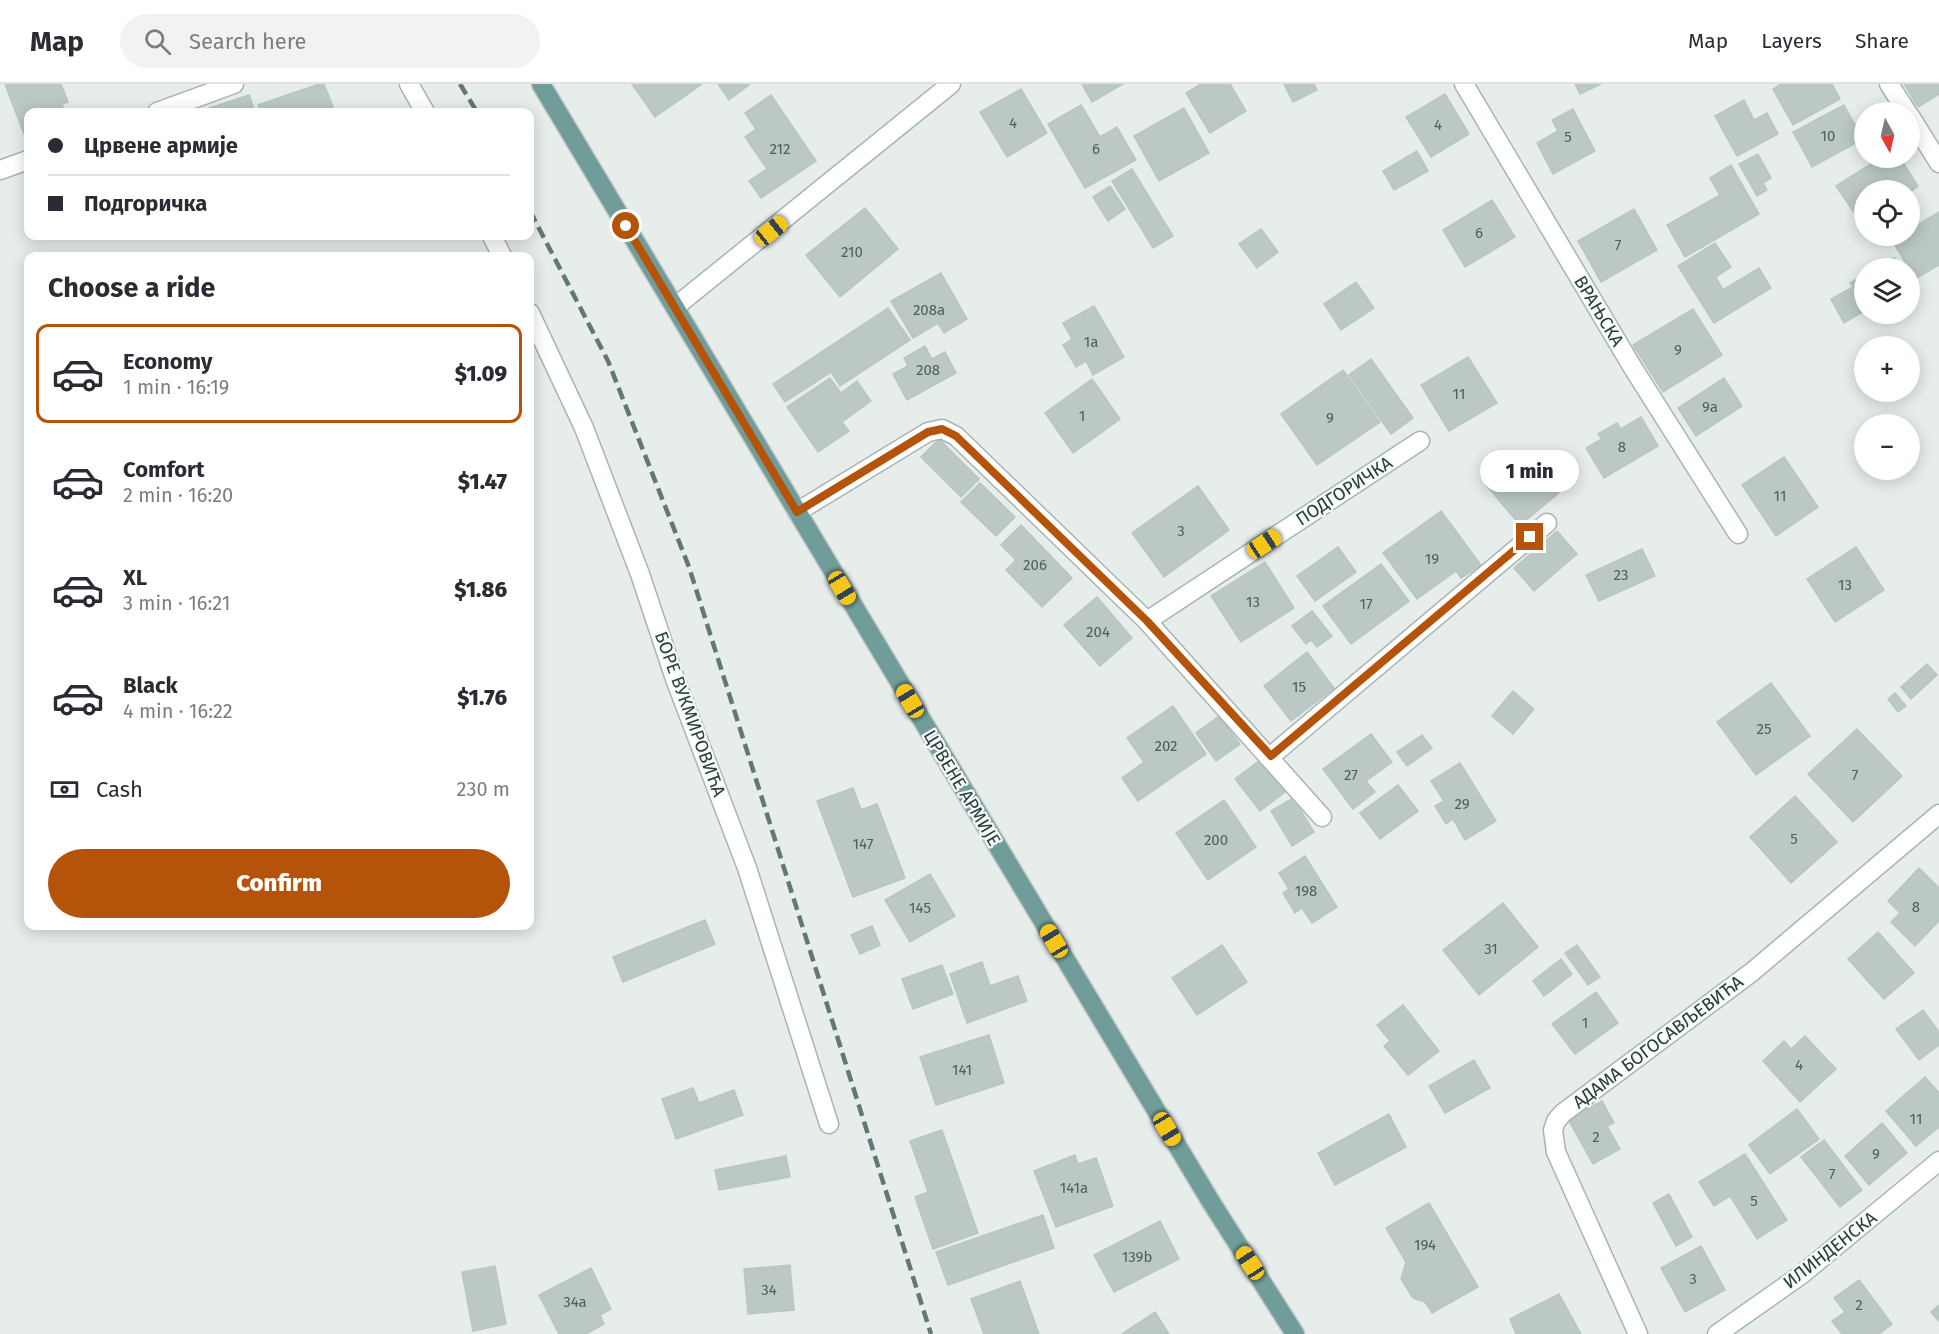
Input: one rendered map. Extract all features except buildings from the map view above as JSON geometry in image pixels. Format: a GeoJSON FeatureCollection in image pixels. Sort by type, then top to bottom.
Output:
{"type":"FeatureCollection","features":[{"type":"Feature","properties":{"kind":"main road","name":"ЦРВЕНЕ АРМИЈЕ"},"geometry":{"type":"LineString","coordinates":[[541,84],[1211,1202],[1295,1334]]}},
{"type":"Feature","properties":{"kind":"street"},"geometry":{"type":"LineString","coordinates":[[168,108],[234,84]]}},
{"type":"Feature","properties":{"kind":"street"},"geometry":{"type":"LineString","coordinates":[[409,84],[423,108]]}},
{"type":"Feature","properties":{"kind":"street"},"geometry":{"type":"LineString","coordinates":[[675,307],[951,84]]}},
{"type":"Feature","properties":{"kind":"street","name":"ВРАЊСКА"},"geometry":{"type":"LineString","coordinates":[[1464,84],[1633,368],[1738,534]]}},
{"type":"Feature","properties":{"kind":"street"},"geometry":{"type":"LineString","coordinates":[[1889,84],[1900,102]]}},
{"type":"Feature","properties":{"kind":"street"},"geometry":{"type":"LineString","coordinates":[[1920,133],[1939,163]]}},
{"type":"Feature","properties":{"kind":"street"},"geometry":{"type":"LineString","coordinates":[[0,170],[24,161]]}},
{"type":"Feature","properties":{"kind":"street","name":"БОРЕ ВУКМИРОВИЋА"},"geometry":{"type":"LineString","coordinates":[[534,322],[584,428],[640,574],[675,679],[747,868],[829,1124]]}},
{"type":"Feature","properties":{"kind":"street"},"geometry":{"type":"LineString","coordinates":[[797,512],[928,432],[942,429],[956,436],[1147,621],[1271,756],[1322,817]]}},
{"type":"Feature","properties":{"kind":"street","name":"ПОДГОРИЧКА"},"geometry":{"type":"LineString","coordinates":[[1147,621],[1420,441]]}},
{"type":"Feature","properties":{"kind":"street"},"geometry":{"type":"LineString","coordinates":[[1271,756],[1547,523]]}},
{"type":"Feature","properties":{"kind":"street","name":"АДАМА БОГОСАВЉЕВИЋА"},"geometry":{"type":"LineString","coordinates":[[1638,1334],[1556,1152],[1552,1138],[1556,1121],[1586,1094],[1752,972],[1939,814]]}},
{"type":"Feature","properties":{"kind":"street","name":"ИЛИНДЕНСКА"},"geometry":{"type":"LineString","coordinates":[[1717,1334],[1801,1275],[1939,1161]]}},
{"type":"Feature","properties":{"kind":"railway"},"geometry":{"type":"LineString","coordinates":[[460,84],[475,108]]}},
{"type":"Feature","properties":{"kind":"railway"},"geometry":{"type":"LineString","coordinates":[[534,219],[608,361],[689,567],[931,1334]]}},
{"type":"Feature","properties":{"kind":"route"},"geometry":{"type":"LineString","coordinates":[[626,226],[797,512],[928,432],[942,429],[956,436],[1147,621],[1271,756],[1530,537]]}}]}
